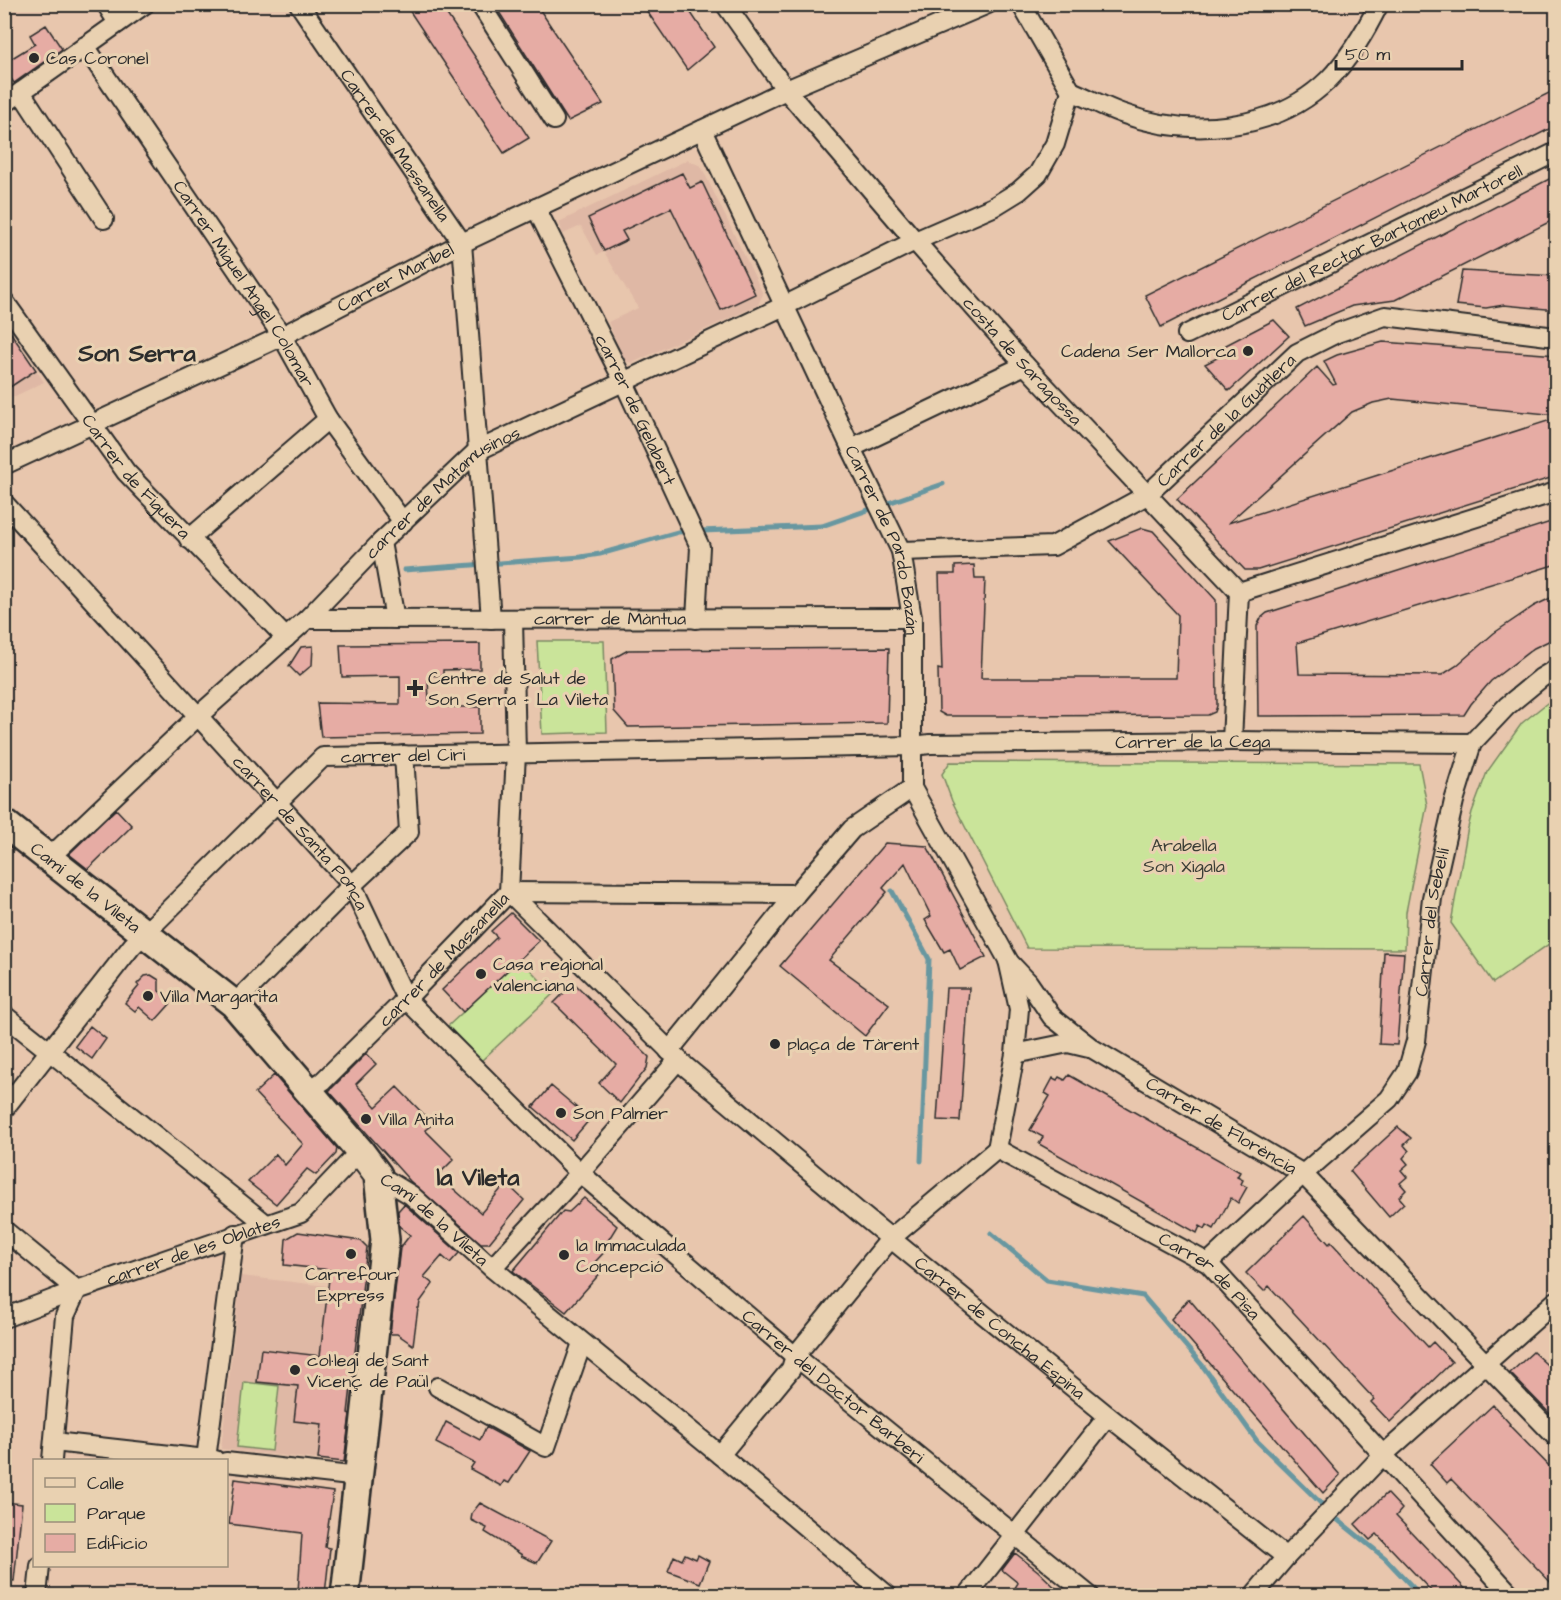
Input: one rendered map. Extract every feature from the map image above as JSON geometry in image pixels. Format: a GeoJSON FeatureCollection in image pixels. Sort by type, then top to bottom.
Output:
{"type":"FeatureCollection","features":[{"type":"Feature","properties":{"kind":"street"},"geometry":{"type":"LineString","coordinates":[[106,4],[118,23]]}},
{"type":"Feature","properties":{"kind":"street"},"geometry":{"type":"LineString","coordinates":[[4,104],[145,4]]}},
{"type":"Feature","properties":{"kind":"street","name":"Carrer de Massanella"},"geometry":{"type":"LineString","coordinates":[[299,4],[462,243]]}},
{"type":"Feature","properties":{"kind":"street"},"geometry":{"type":"LineString","coordinates":[[480,4],[554,120]]}},
{"type":"Feature","properties":{"kind":"street","name":"costa de Saragossa"},"geometry":{"type":"LineString","coordinates":[[724,4],[786,90],[915,241],[1025,365],[1239,592]]}},
{"type":"Feature","properties":{"kind":"street","name":"Carrer Maribel"},"geometry":{"type":"LineString","coordinates":[[4,465],[282,336],[462,243],[786,90],[987,4]]}},
{"type":"Feature","properties":{"kind":"street"},"geometry":{"type":"LineString","coordinates":[[1021,4],[1071,91],[1122,114],[1173,127],[1216,127],[1254,121],[1281,112],[1326,81],[1363,36],[1379,4]]}},
{"type":"Feature","properties":{"kind":"street","name":"Carrer Miguel Angel Colomar"},"geometry":{"type":"LineString","coordinates":[[85,46],[282,336],[328,419],[402,522]]}},
{"type":"Feature","properties":{"kind":"street","name":"carrer de Matamusinos"},"geometry":{"type":"LineString","coordinates":[[50,857],[197,717],[307,620],[381,542],[477,451],[623,380],[786,305],[915,241],[993,207],[1019,191],[1038,174],[1055,144],[1071,91]]}},
{"type":"Feature","properties":{"kind":"street"},"geometry":{"type":"LineString","coordinates":[[21,93],[104,219]]}},
{"type":"Feature","properties":{"kind":"street","name":"Carrer de Pardo Bazán"},"geometry":{"type":"LineString","coordinates":[[702,130],[901,550],[912,618],[912,788]]}},
{"type":"Feature","properties":{"kind":"street","name":"Carrer del Rector Bartomeu Martorell"},"geometry":{"type":"LineString","coordinates":[[1187,334],[1557,152]]}},
{"type":"Feature","properties":{"kind":"street","name":"carrer de Gelabert"},"geometry":{"type":"LineString","coordinates":[[536,208],[623,380],[700,547],[696,619]]}},
{"type":"Feature","properties":{"kind":"street"},"geometry":{"type":"LineString","coordinates":[[462,243],[491,619]]}},
{"type":"Feature","properties":{"kind":"street","name":"Carrer de Figuera"},"geometry":{"type":"LineString","coordinates":[[4,302],[126,472],[286,638]]}},
{"type":"Feature","properties":{"kind":"street","name":"Carrer de la Guàtlera"},"geometry":{"type":"LineString","coordinates":[[901,550],[1053,546],[1147,495],[1297,353],[1337,333],[1385,316],[1557,337]]}},
{"type":"Feature","properties":{"kind":"street"},"geometry":{"type":"LineString","coordinates":[[851,448],[1025,365]]}},
{"type":"Feature","properties":{"kind":"street"},"geometry":{"type":"LineString","coordinates":[[189,539],[328,419]]}},
{"type":"Feature","properties":{"kind":"street"},"geometry":{"type":"LineString","coordinates":[[1232,741],[1239,592],[1557,492]]}},
{"type":"Feature","properties":{"kind":"street","name":"carrer de Santa Ponça"},"geometry":{"type":"LineString","coordinates":[[4,503],[352,885],[406,999],[580,1173]]}},
{"type":"Feature","properties":{"kind":"street"},"geometry":{"type":"LineString","coordinates":[[381,542],[395,619]]}},
{"type":"Feature","properties":{"kind":"street","name":"carrer de Màntua"},"geometry":{"type":"LineString","coordinates":[[307,620],[912,618]]}},
{"type":"Feature","properties":{"kind":"street","name":"carrer de Massanella"},"geometry":{"type":"LineString","coordinates":[[309,1090],[322,1081],[406,999],[509,892],[516,753],[513,619]]}},
{"type":"Feature","properties":{"kind":"street","name":"Carrer del Sebel·lí"},"geometry":{"type":"LineString","coordinates":[[1208,1263],[1303,1174],[1389,1099],[1407,1072],[1416,1041],[1432,898],[1454,801],[1472,742],[1507,706],[1541,678],[1557,669]]}},
{"type":"Feature","properties":{"kind":"street","name":"Carrer de la Cega"},"geometry":{"type":"LineString","coordinates":[[516,753],[930,744],[1232,741],[1472,742]]}},
{"type":"Feature","properties":{"kind":"street","name":"carrer del Ciri"},"geometry":{"type":"LineString","coordinates":[[4,1109],[132,946],[323,757],[516,753]]}},
{"type":"Feature","properties":{"kind":"street"},"geometry":{"type":"LineString","coordinates":[[234,1004],[352,885],[409,832],[404,754]]}},
{"type":"Feature","properties":{"kind":"street"},"geometry":{"type":"LineString","coordinates":[[492,1268],[580,1173],[674,1055],[796,894],[852,829],[912,788],[1008,960],[1019,1009],[1015,1054],[997,1149],[891,1238],[795,1356],[791,1369],[720,1455]]}},
{"type":"Feature","properties":{"kind":"street","name":"Camí de la Vileta"},"geometry":{"type":"LineString","coordinates":[[4,823],[234,1004],[309,1090],[378,1175],[411,1195],[492,1268],[888,1596]]}},
{"type":"Feature","properties":{"kind":"street"},"geometry":{"type":"LineString","coordinates":[[509,892],[796,894]]}},
{"type":"Feature","properties":{"kind":"street","name":"Carrer de Concha Espina"},"geometry":{"type":"LineString","coordinates":[[509,892],[674,1055],[891,1238],[1108,1416],[1286,1557]]}},
{"type":"Feature","properties":{"kind":"street","name":"Carrer de Florència"},"geometry":{"type":"LineString","coordinates":[[1008,960],[1028,982],[1052,1017],[1093,1049],[1303,1174],[1557,1437]]}},
{"type":"Feature","properties":{"kind":"street"},"geometry":{"type":"LineString","coordinates":[[4,1015],[266,1224]]}},
{"type":"Feature","properties":{"kind":"street"},"geometry":{"type":"LineString","coordinates":[[1015,1054],[1068,1043],[1093,1049]]}},
{"type":"Feature","properties":{"kind":"street","name":"Carrer de Pisa"},"geometry":{"type":"LineString","coordinates":[[997,1149],[1208,1263],[1512,1596]]}},
{"type":"Feature","properties":{"kind":"street","name":"carrer de les Oblates"},"geometry":{"type":"LineString","coordinates":[[4,1318],[235,1234],[301,1213],[360,1151]]}},
{"type":"Feature","properties":{"kind":"street","name":"Carrer del Doctor Barberi"},"geometry":{"type":"LineString","coordinates":[[580,1173],[795,1356],[1090,1596]]}},
{"type":"Feature","properties":{"kind":"street"},"geometry":{"type":"LineString","coordinates":[[345,1596],[385,1240],[378,1175]]}},
{"type":"Feature","properties":{"kind":"street"},"geometry":{"type":"LineString","coordinates":[[4,1230],[77,1290],[65,1316],[52,1459]]}},
{"type":"Feature","properties":{"kind":"street"},"geometry":{"type":"LineString","coordinates":[[210,1459],[235,1234]]}},
{"type":"Feature","properties":{"kind":"street"},"geometry":{"type":"LineString","coordinates":[[1253,1596],[1286,1557],[1383,1455],[1488,1364],[1557,1300]]}},
{"type":"Feature","properties":{"kind":"street"},"geometry":{"type":"LineString","coordinates":[[438,1387],[546,1447],[582,1343]]}},
{"type":"Feature","properties":{"kind":"street"},"geometry":{"type":"LineString","coordinates":[[967,1596],[1108,1416]]}},
{"type":"Feature","properties":{"kind":"street"},"geometry":{"type":"LineString","coordinates":[[54,1442],[201,1459]]}},
{"type":"Feature","properties":{"kind":"street"},"geometry":{"type":"LineString","coordinates":[[228,1462],[359,1477]]}},
{"type":"Feature","properties":{"kind":"street"},"geometry":{"type":"LineString","coordinates":[[37,1596],[40,1567]]}},
{"type":"Feature","properties":{"kind":"shaded area"},"geometry":{"type":"Polygon","coordinates":[[[687,160],[701,166],[763,294],[758,305],[632,363],[625,361],[608,322],[638,308],[604,252],[597,255],[581,226],[563,234],[559,222],[687,160]]]}},
{"type":"Feature","properties":{"kind":"shaded area"},"geometry":{"type":"Polygon","coordinates":[[[4,323],[44,382],[5,401],[4,401],[4,323]]]}},
{"type":"Feature","properties":{"kind":"shaded area","name":"col·legi de Sant Vicenç de Paül"},"geometry":{"type":"Polygon","coordinates":[[[241,1276],[370,1291],[350,1463],[221,1449],[241,1276]]]}},
{"type":"Feature","properties":{"kind":"green space"},"geometry":{"type":"Polygon","coordinates":[[[537,641],[604,641],[607,732],[542,734],[537,641]]]}},
{"type":"Feature","properties":{"kind":"green space"},"geometry":{"type":"Polygon","coordinates":[[[1556,696],[1556,939],[1493,983],[1451,923],[1467,832],[1487,772],[1522,723],[1556,696]]]}},
{"type":"Feature","properties":{"kind":"green space","name":"Arabella Son Xigala"},"geometry":{"type":"Polygon","coordinates":[[[950,762],[1419,764],[1427,805],[1406,912],[1405,949],[1027,948],[952,801],[942,774],[950,762]]]}},
{"type":"Feature","properties":{"kind":"green space"},"geometry":{"type":"Polygon","coordinates":[[[520,959],[553,994],[481,1061],[448,1026],[520,959]]]}},
{"type":"Feature","properties":{"kind":"green space"},"geometry":{"type":"Polygon","coordinates":[[[244,1382],[279,1386],[272,1451],[237,1447],[244,1382]]]}},
{"type":"Feature","properties":{"kind":"building"},"geometry":{"type":"Polygon","coordinates":[[[405,4],[440,4],[529,138],[504,153],[405,4]]]}},
{"type":"Feature","properties":{"kind":"building"},"geometry":{"type":"Polygon","coordinates":[[[494,4],[536,4],[603,104],[568,121],[494,4]]]}},
{"type":"Feature","properties":{"kind":"building"},"geometry":{"type":"Polygon","coordinates":[[[642,4],[685,4],[714,47],[687,70],[642,4]]]}},
{"type":"Feature","properties":{"kind":"building","name":"Cas Coronel"},"geometry":{"type":"Polygon","coordinates":[[[46,25],[62,49],[14,83],[4,69],[4,63],[35,44],[30,35],[46,25]]]}},
{"type":"Feature","properties":{"kind":"building"},"geometry":{"type":"Polygon","coordinates":[[[1557,89],[1557,125],[1161,327],[1145,295],[1557,89]]]}},
{"type":"Feature","properties":{"kind":"building"},"geometry":{"type":"Polygon","coordinates":[[[682,173],[690,188],[702,182],[755,294],[721,310],[671,208],[622,231],[627,240],[604,251],[588,218],[682,173]]]}},
{"type":"Feature","properties":{"kind":"building"},"geometry":{"type":"Polygon","coordinates":[[[1557,175],[1557,218],[1395,300],[1352,306],[1305,326],[1297,309],[1557,175]]]}},
{"type":"Feature","properties":{"kind":"building"},"geometry":{"type":"Polygon","coordinates":[[[1462,271],[1557,276],[1557,310],[1504,305],[1486,308],[1456,305],[1462,271]]]}},
{"type":"Feature","properties":{"kind":"building","name":"Cadena Ser Mallorca"},"geometry":{"type":"Polygon","coordinates":[[[1274,320],[1289,336],[1229,391],[1205,364],[1221,356],[1224,346],[1274,320]]]}},
{"type":"Feature","properties":{"kind":"building"},"geometry":{"type":"Polygon","coordinates":[[[4,323],[36,370],[4,391],[4,323]]]}},
{"type":"Feature","properties":{"kind":"building"},"geometry":{"type":"Polygon","coordinates":[[[1383,342],[1557,355],[1557,415],[1392,399],[1373,403],[1352,412],[1228,523],[1557,418],[1557,476],[1258,570],[1245,570],[1177,499],[1317,367],[1333,385],[1336,384],[1324,361],[1383,342]]]}},
{"type":"Feature","properties":{"kind":"building"},"geometry":{"type":"Polygon","coordinates":[[[1557,520],[1557,564],[1297,643],[1299,674],[1442,675],[1494,633],[1534,606],[1557,595],[1557,637],[1534,648],[1491,681],[1464,715],[1258,716],[1257,626],[1267,613],[1557,520]]]}},
{"type":"Feature","properties":{"kind":"building"},"geometry":{"type":"Polygon","coordinates":[[[1142,528],[1153,531],[1216,600],[1217,706],[1215,712],[1208,715],[946,716],[939,712],[938,669],[942,670],[939,574],[955,574],[955,566],[974,565],[975,579],[985,579],[981,678],[1176,678],[1178,615],[1109,541],[1142,528]]]}},
{"type":"Feature","properties":{"kind":"building","name":"Centre de Salut de Son Serra - La Vileta"},"geometry":{"type":"Polygon","coordinates":[[[480,644],[480,669],[443,670],[443,676],[428,675],[429,704],[449,703],[449,707],[480,707],[480,734],[321,737],[317,703],[400,704],[400,676],[342,677],[340,645],[480,644]]]}},
{"type":"Feature","properties":{"kind":"building"},"geometry":{"type":"Polygon","coordinates":[[[313,646],[312,665],[299,676],[289,666],[301,647],[313,646]]]}},
{"type":"Feature","properties":{"kind":"building"},"geometry":{"type":"Polygon","coordinates":[[[889,648],[887,723],[628,727],[614,711],[612,659],[628,650],[889,648]]]}},
{"type":"Feature","properties":{"kind":"building"},"geometry":{"type":"Polygon","coordinates":[[[116,809],[132,826],[88,869],[69,854],[116,809]]]}},
{"type":"Feature","properties":{"kind":"building"},"geometry":{"type":"Polygon","coordinates":[[[885,843],[927,846],[986,957],[960,970],[950,949],[944,952],[925,920],[931,916],[905,863],[883,888],[887,892],[829,960],[889,1004],[865,1036],[780,966],[885,843]]]}},
{"type":"Feature","properties":{"kind":"building","name":"Casa regional valenciana"},"geometry":{"type":"Polygon","coordinates":[[[511,913],[539,941],[463,1012],[442,990],[497,937],[491,931],[511,913]]]}},
{"type":"Feature","properties":{"kind":"building"},"geometry":{"type":"Polygon","coordinates":[[[1384,952],[1404,953],[1397,1045],[1379,1044],[1384,952]]]}},
{"type":"Feature","properties":{"kind":"building","name":"Villa Margarita"},"geometry":{"type":"Polygon","coordinates":[[[151,975],[159,980],[159,991],[172,1002],[155,1021],[139,1007],[135,1011],[125,1003],[139,986],[137,984],[145,976],[151,975]]]}},
{"type":"Feature","properties":{"kind":"building"},"geometry":{"type":"Polygon","coordinates":[[[574,983],[649,1057],[647,1068],[620,1103],[599,1083],[616,1064],[554,1003],[574,983]]]}},
{"type":"Feature","properties":{"kind":"building"},"geometry":{"type":"Polygon","coordinates":[[[946,988],[969,988],[960,1121],[937,1120],[946,988]]]}},
{"type":"Feature","properties":{"kind":"building"},"geometry":{"type":"Polygon","coordinates":[[[90,1026],[106,1039],[92,1059],[75,1046],[90,1026]]]}},
{"type":"Feature","properties":{"kind":"building"},"geometry":{"type":"Polygon","coordinates":[[[366,1054],[376,1064],[356,1084],[376,1107],[397,1087],[433,1124],[425,1130],[454,1159],[438,1175],[481,1213],[506,1183],[524,1200],[489,1243],[481,1243],[410,1181],[329,1091],[366,1054]]]}},
{"type":"Feature","properties":{"kind":"building"},"geometry":{"type":"Polygon","coordinates":[[[274,1075],[337,1148],[336,1154],[316,1175],[307,1169],[276,1204],[248,1182],[276,1154],[285,1165],[303,1144],[255,1093],[274,1075]]]}},
{"type":"Feature","properties":{"kind":"building"},"geometry":{"type":"Polygon","coordinates":[[[1069,1075],[1240,1172],[1237,1177],[1243,1180],[1241,1184],[1247,1187],[1238,1203],[1231,1198],[1214,1229],[1207,1225],[1205,1229],[1200,1226],[1197,1233],[1039,1144],[1043,1137],[1030,1130],[1050,1096],[1045,1093],[1053,1078],[1057,1080],[1059,1077],[1065,1080],[1069,1075]]]}},
{"type":"Feature","properties":{"kind":"building","name":"Son Palmer"},"geometry":{"type":"Polygon","coordinates":[[[551,1086],[590,1119],[572,1140],[533,1107],[551,1086]]]}},
{"type":"Feature","properties":{"kind":"building"},"geometry":{"type":"Polygon","coordinates":[[[1398,1127],[1411,1138],[1404,1145],[1409,1151],[1403,1158],[1408,1164],[1401,1170],[1407,1177],[1400,1183],[1406,1190],[1399,1197],[1404,1203],[1389,1217],[1350,1171],[1398,1127]]]}},
{"type":"Feature","properties":{"kind":"building","name":"la Immaculada Concepció"},"geometry":{"type":"Polygon","coordinates":[[[584,1198],[617,1226],[607,1242],[609,1247],[595,1262],[603,1270],[566,1312],[513,1271],[563,1211],[569,1212],[584,1198]]]}},
{"type":"Feature","properties":{"kind":"building"},"geometry":{"type":"Polygon","coordinates":[[[404,1204],[459,1253],[450,1263],[442,1256],[424,1277],[433,1284],[418,1308],[413,1345],[397,1334],[390,1334],[400,1248],[410,1235],[399,1226],[398,1211],[404,1204]]]}},
{"type":"Feature","properties":{"kind":"building"},"geometry":{"type":"Polygon","coordinates":[[[1304,1216],[1428,1347],[1433,1342],[1452,1362],[1390,1422],[1371,1402],[1374,1399],[1269,1286],[1264,1291],[1246,1273],[1304,1216]]]}},
{"type":"Feature","properties":{"kind":"building"},"geometry":{"type":"Polygon","coordinates":[[[298,1232],[361,1241],[367,1247],[344,1462],[318,1459],[322,1424],[294,1421],[298,1386],[257,1382],[261,1349],[320,1356],[330,1270],[284,1265],[286,1239],[298,1232]]]}},
{"type":"Feature","properties":{"kind":"building"},"geometry":{"type":"Polygon","coordinates":[[[1189,1299],[1340,1475],[1323,1493],[1171,1319],[1189,1299]]]}},
{"type":"Feature","properties":{"kind":"building"},"geometry":{"type":"Polygon","coordinates":[[[1533,1352],[1557,1374],[1557,1421],[1510,1373],[1533,1352]]]}},
{"type":"Feature","properties":{"kind":"building"},"geometry":{"type":"Polygon","coordinates":[[[1493,1405],[1509,1425],[1557,1474],[1557,1589],[1451,1479],[1447,1483],[1430,1464],[1493,1405]]]}},
{"type":"Feature","properties":{"kind":"building"},"geometry":{"type":"Polygon","coordinates":[[[446,1422],[480,1440],[486,1427],[530,1451],[509,1483],[504,1481],[501,1486],[470,1469],[474,1463],[436,1443],[446,1422]]]}},
{"type":"Feature","properties":{"kind":"building"},"geometry":{"type":"Polygon","coordinates":[[[235,1479],[333,1492],[325,1547],[330,1548],[325,1594],[298,1592],[302,1533],[229,1524],[235,1479]]]}},
{"type":"Feature","properties":{"kind":"building"},"geometry":{"type":"Polygon","coordinates":[[[1387,1493],[1402,1509],[1396,1516],[1472,1596],[1436,1596],[1377,1534],[1370,1540],[1355,1524],[1387,1493]]]}},
{"type":"Feature","properties":{"kind":"building"},"geometry":{"type":"Polygon","coordinates":[[[4,1502],[22,1504],[14,1581],[4,1580],[4,1502]]]}},
{"type":"Feature","properties":{"kind":"building"},"geometry":{"type":"Polygon","coordinates":[[[480,1503],[551,1541],[537,1563],[521,1556],[485,1532],[487,1528],[471,1520],[472,1513],[480,1503]]]}},
{"type":"Feature","properties":{"kind":"building"},"geometry":{"type":"Polygon","coordinates":[[[1015,1553],[1064,1596],[1010,1596],[1018,1583],[1002,1570],[1015,1553]]]}},
{"type":"Feature","properties":{"kind":"building"},"geometry":{"type":"Polygon","coordinates":[[[685,1554],[696,1559],[698,1555],[709,1561],[700,1583],[668,1571],[674,1556],[682,1560],[685,1554]]]}},
{"type":"Feature","properties":{"kind":"waterway"},"geometry":{"type":"LineString","coordinates":[[404,570],[581,557],[600,554],[678,532],[822,526],[943,484]]}},
{"type":"Feature","properties":{"kind":"waterway"},"geometry":{"type":"LineString","coordinates":[[892,891],[929,959],[921,1161]]}},
{"type":"Feature","properties":{"kind":"waterway"},"geometry":{"type":"LineString","coordinates":[[991,1233],[1047,1280],[1143,1296],[1202,1365],[1257,1441],[1338,1520],[1385,1558],[1421,1596]]}},
{"type":"Feature","properties":{"kind":"place","name":"Cas Coronel"},"geometry":{"type":"Point","coordinates":[34,58]}},
{"type":"Feature","properties":{"kind":"place","name":"Cadena Ser Mallorca"},"geometry":{"type":"Point","coordinates":[1248,351]}},
{"type":"Feature","properties":{"kind":"place","name":"Centre de Salut de Son Serra - La Vileta"},"geometry":{"type":"Point","coordinates":[415,688]}},
{"type":"Feature","properties":{"kind":"place","name":"Casa regional valenciana"},"geometry":{"type":"Point","coordinates":[481,974]}},
{"type":"Feature","properties":{"kind":"place","name":"Villa Margarita"},"geometry":{"type":"Point","coordinates":[148,996]}},
{"type":"Feature","properties":{"kind":"place","name":"plaça de Tàrent"},"geometry":{"type":"Point","coordinates":[775,1044]}},
{"type":"Feature","properties":{"kind":"place","name":"Son Palmer"},"geometry":{"type":"Point","coordinates":[561,1113]}},
{"type":"Feature","properties":{"kind":"place","name":"Villa Anita"},"geometry":{"type":"Point","coordinates":[366,1119]}},
{"type":"Feature","properties":{"kind":"place","name":"Carrefour Express"},"geometry":{"type":"Point","coordinates":[351,1254]}},
{"type":"Feature","properties":{"kind":"place","name":"la Immaculada Concepció"},"geometry":{"type":"Point","coordinates":[564,1255]}},
{"type":"Feature","properties":{"kind":"place","name":"col·legi de Sant Vicenç de Paül"},"geometry":{"type":"Point","coordinates":[295,1370]}},
{"type":"Feature","properties":{"kind":"district","name":"Son Serra"},"geometry":{"type":"Point","coordinates":[137,354]}},
{"type":"Feature","properties":{"kind":"district","name":"la Vileta"},"geometry":{"type":"Point","coordinates":[478,1178]}}]}
